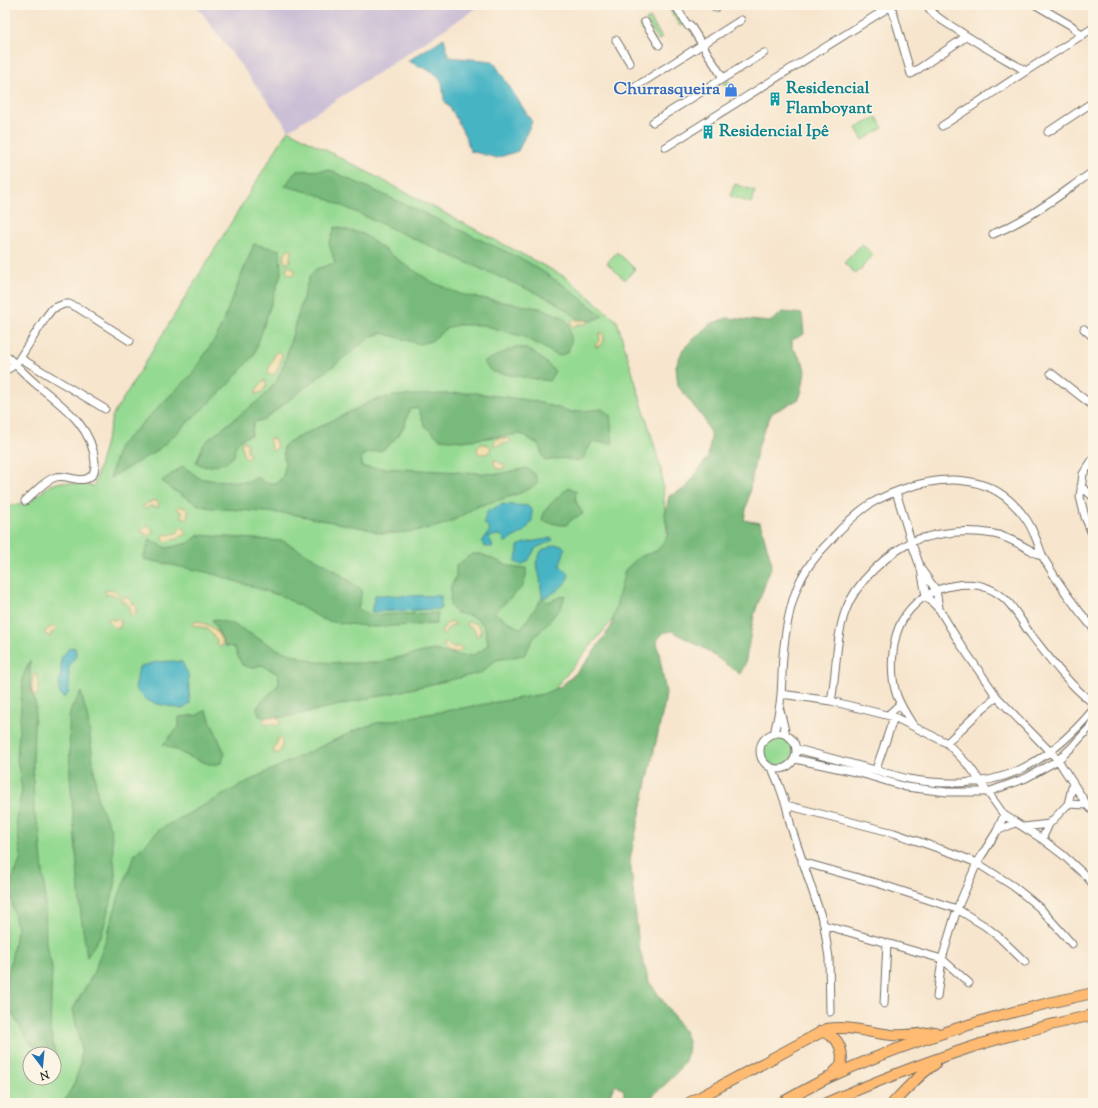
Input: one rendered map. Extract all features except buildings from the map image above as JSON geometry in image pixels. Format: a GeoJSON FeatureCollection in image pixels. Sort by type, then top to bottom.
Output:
{"type":"FeatureCollection","features":[{"type":"Feature","properties":{"kind":"highway"},"geometry":{"type":"LineString","coordinates":[[781,1103],[830,1077],[883,1055],[951,1031],[1014,1012],[1093,993]]}},
{"type":"Feature","properties":{"kind":"highway"},"geometry":{"type":"LineString","coordinates":[[826,1103],[875,1082],[961,1051],[1016,1034],[1093,1015]]}},
{"type":"Feature","properties":{"kind":"highway"},"geometry":{"type":"LineString","coordinates":[[689,1103],[821,1031],[833,1028],[897,1035],[951,1031]]}},
{"type":"Feature","properties":{"kind":"highway"},"geometry":{"type":"LineString","coordinates":[[821,1031],[835,1039],[841,1051],[841,1062],[839,1067],[830,1077]]}},
{"type":"Feature","properties":{"kind":"highway"},"geometry":{"type":"LineString","coordinates":[[893,1103],[915,1079],[926,1070],[961,1051]]}},
{"type":"Feature","properties":{"kind":"highway"},"geometry":{"type":"LineString","coordinates":[[840,1103],[846,1103]]}},
{"type":"Feature","properties":{"kind":"street"},"geometry":{"type":"LineString","coordinates":[[675,5],[703,45],[723,78]]}},
{"type":"Feature","properties":{"kind":"street"},"geometry":{"type":"LineString","coordinates":[[927,5],[938,17],[1026,71]]}},
{"type":"Feature","properties":{"kind":"street"},"geometry":{"type":"LineString","coordinates":[[1036,5],[1072,26],[1082,36]]}},
{"type":"Feature","properties":{"kind":"street"},"geometry":{"type":"LineString","coordinates":[[666,147],[891,6],[911,74],[967,36]]}},
{"type":"Feature","properties":{"kind":"street"},"geometry":{"type":"LineString","coordinates":[[632,89],[742,20]]}},
{"type":"Feature","properties":{"kind":"street"},"geometry":{"type":"LineString","coordinates":[[645,22],[659,45]]}},
{"type":"Feature","properties":{"kind":"street"},"geometry":{"type":"LineString","coordinates":[[942,126],[1093,28]]}},
{"type":"Feature","properties":{"kind":"street"},"geometry":{"type":"LineString","coordinates":[[616,40],[630,63]]}},
{"type":"Feature","properties":{"kind":"street"},"geometry":{"type":"LineString","coordinates":[[653,122],[764,53]]}},
{"type":"Feature","properties":{"kind":"street"},"geometry":{"type":"LineString","coordinates":[[1048,132],[1093,102]]}},
{"type":"Feature","properties":{"kind":"street"},"geometry":{"type":"LineString","coordinates":[[993,234],[1030,216],[1093,172]]}},
{"type":"Feature","properties":{"kind":"street"},"geometry":{"type":"LineString","coordinates":[[5,371],[18,361],[52,310],[64,304],[69,304],[78,308],[130,341]]}},
{"type":"Feature","properties":{"kind":"street"},"geometry":{"type":"LineString","coordinates":[[1084,329],[1093,337]]}},
{"type":"Feature","properties":{"kind":"street"},"geometry":{"type":"LineString","coordinates":[[5,355],[105,409]]}},
{"type":"Feature","properties":{"kind":"street"},"geometry":{"type":"LineString","coordinates":[[18,361],[26,375],[66,409],[82,426],[93,450],[95,465],[93,474],[90,478],[82,480],[64,476],[55,477],[49,480],[25,501]]}},
{"type":"Feature","properties":{"kind":"street"},"geometry":{"type":"LineString","coordinates":[[1051,373],[1093,406]]}},
{"type":"Feature","properties":{"kind":"street"},"geometry":{"type":"LineString","coordinates":[[1093,459],[1082,474],[1080,497],[1093,536]]}},
{"type":"Feature","properties":{"kind":"street"},"geometry":{"type":"LineString","coordinates":[[774,734],[780,708],[786,628],[797,588],[805,572],[818,553],[852,518],[871,504],[915,485],[944,480],[974,482],[1000,493],[1010,501],[1020,511],[1034,533],[1043,557],[1064,591],[1093,628]]}},
{"type":"Feature","properties":{"kind":"street"},"geometry":{"type":"LineString","coordinates":[[1081,486],[1093,497]]}},
{"type":"Feature","properties":{"kind":"street"},"geometry":{"type":"LineString","coordinates":[[896,492],[911,543],[921,569],[926,596],[939,609],[959,642],[997,697],[1058,760],[1086,805],[1093,811]]}},
{"type":"Feature","properties":{"kind":"street"},"geometry":{"type":"LineString","coordinates":[[831,702],[838,635],[845,613],[856,591],[875,568],[888,558],[916,540],[944,533],[955,532],[995,534],[1043,557]]}},
{"type":"Feature","properties":{"kind":"street"},"geometry":{"type":"LineString","coordinates":[[921,569],[936,590],[939,609]]}},
{"type":"Feature","properties":{"kind":"street"},"geometry":{"type":"LineString","coordinates":[[796,749],[924,782],[961,783],[980,781],[1017,772],[1050,752],[1092,712],[1083,696],[1042,648],[1007,601],[985,587],[967,583],[956,584],[936,590],[915,603],[907,612],[897,633],[893,660],[894,686],[900,704],[913,725]]}},
{"type":"Feature","properties":{"kind":"street"},"geometry":{"type":"LineString","coordinates":[[781,694],[831,702],[891,716],[913,725],[947,743],[964,759],[1004,815],[1042,839],[1063,855],[1093,884]]}},
{"type":"Feature","properties":{"kind":"street"},"geometry":{"type":"LineString","coordinates":[[1083,696],[1093,703]]}},
{"type":"Feature","properties":{"kind":"street"},"geometry":{"type":"LineString","coordinates":[[947,743],[982,709],[997,697]]}},
{"type":"Feature","properties":{"kind":"street"},"geometry":{"type":"LineString","coordinates":[[876,770],[891,716],[900,704]]}},
{"type":"Feature","properties":{"kind":"street"},"geometry":{"type":"LineString","coordinates":[[780,708],[786,735]]}},
{"type":"Feature","properties":{"kind":"street"},"geometry":{"type":"LineString","coordinates":[[795,759],[860,773],[906,787],[947,792],[988,792],[1026,778],[1058,760],[1093,724]]}},
{"type":"Feature","properties":{"kind":"street"},"geometry":{"type":"LineString","coordinates":[[781,733],[786,735],[795,743],[795,759],[784,768],[772,768],[763,760],[760,749],[762,744],[770,735],[781,733]]}},
{"type":"Feature","properties":{"kind":"street"},"geometry":{"type":"LineString","coordinates":[[772,768],[780,785],[791,827],[824,925],[829,958],[830,1012]]}},
{"type":"Feature","properties":{"kind":"street"},"geometry":{"type":"LineString","coordinates":[[780,785],[784,768]]}},
{"type":"Feature","properties":{"kind":"street"},"geometry":{"type":"LineString","coordinates":[[1042,839],[1049,824],[1068,804],[1073,783]]}},
{"type":"Feature","properties":{"kind":"street"},"geometry":{"type":"LineString","coordinates":[[1068,804],[1086,805]]}},
{"type":"Feature","properties":{"kind":"street"},"geometry":{"type":"LineString","coordinates":[[786,805],[894,833],[977,863],[1013,886],[1041,909],[1072,944]]}},
{"type":"Feature","properties":{"kind":"street"},"geometry":{"type":"LineString","coordinates":[[937,997],[942,959],[957,909],[977,863],[997,831],[1004,815]]}},
{"type":"Feature","properties":{"kind":"street"},"geometry":{"type":"LineString","coordinates":[[997,831],[1015,823]]}},
{"type":"Feature","properties":{"kind":"street"},"geometry":{"type":"LineString","coordinates":[[1024,827],[1049,824]]}},
{"type":"Feature","properties":{"kind":"street"},"geometry":{"type":"LineString","coordinates":[[802,862],[880,884],[957,909],[990,929],[1024,962]]}},
{"type":"Feature","properties":{"kind":"street"},"geometry":{"type":"LineString","coordinates":[[824,925],[942,959],[968,984]]}},
{"type":"Feature","properties":{"kind":"street"},"geometry":{"type":"LineString","coordinates":[[884,1004],[887,943]]}},
{"type":"Feature","properties":{"kind":"shaded area"},"geometry":{"type":"Polygon","coordinates":[[[196,5],[481,5],[289,130],[196,5]]]}},
{"type":"Feature","properties":{"kind":"green space"},"geometry":{"type":"Polygon","coordinates":[[[672,5],[684,24],[680,26],[668,6],[672,5]]]}},
{"type":"Feature","properties":{"kind":"green space"},"geometry":{"type":"Polygon","coordinates":[[[650,18],[662,38],[658,40],[646,20],[650,18]]]}},
{"type":"Feature","properties":{"kind":"green space"},"geometry":{"type":"Polygon","coordinates":[[[643,23],[655,42],[651,44],[639,25],[643,23]]]}},
{"type":"Feature","properties":{"kind":"green space"},"geometry":{"type":"Polygon","coordinates":[[[728,80],[735,91],[730,94],[723,83],[728,80]]]}},
{"type":"Feature","properties":{"kind":"green space"},"geometry":{"type":"Polygon","coordinates":[[[877,117],[883,128],[863,140],[856,128],[877,117]]]}},
{"type":"Feature","properties":{"kind":"green space"},"geometry":{"type":"Polygon","coordinates":[[[288,130],[567,278],[617,321],[661,468],[669,553],[551,693],[71,1103],[5,1103],[5,505],[27,504],[50,485],[61,482],[94,486],[113,415],[288,130]]]}},
{"type":"Feature","properties":{"kind":"green space"},"geometry":{"type":"Polygon","coordinates":[[[329,170],[528,262],[566,287],[603,316],[592,321],[579,319],[552,300],[316,194],[285,186],[296,171],[329,170]]]}},
{"type":"Feature","properties":{"kind":"green space"},"geometry":{"type":"Polygon","coordinates":[[[735,184],[755,191],[751,203],[730,196],[735,184]]]}},
{"type":"Feature","properties":{"kind":"green space"},"geometry":{"type":"Polygon","coordinates":[[[335,227],[363,234],[404,264],[432,282],[460,294],[544,309],[562,317],[569,323],[571,342],[568,352],[559,356],[524,337],[483,325],[457,325],[447,328],[431,341],[420,344],[382,333],[372,336],[264,420],[254,422],[251,435],[241,439],[235,447],[234,456],[226,463],[206,467],[196,463],[203,445],[263,397],[276,382],[284,364],[309,277],[316,269],[335,263],[329,244],[335,227]]]}},
{"type":"Feature","properties":{"kind":"green space"},"geometry":{"type":"Polygon","coordinates":[[[254,244],[280,250],[281,274],[254,355],[225,388],[158,450],[110,478],[119,446],[191,375],[217,336],[254,244]]]}},
{"type":"Feature","properties":{"kind":"green space"},"geometry":{"type":"Polygon","coordinates":[[[862,244],[873,255],[856,274],[844,263],[862,244]]]}},
{"type":"Feature","properties":{"kind":"green space"},"geometry":{"type":"Polygon","coordinates":[[[617,252],[635,269],[625,280],[607,263],[617,252]]]}},
{"type":"Feature","properties":{"kind":"green space"},"geometry":{"type":"Polygon","coordinates":[[[783,312],[802,314],[804,334],[792,340],[792,347],[803,362],[805,371],[799,399],[772,413],[763,432],[757,451],[744,520],[760,523],[772,564],[754,615],[745,664],[740,674],[705,649],[672,631],[662,633],[657,641],[666,693],[630,859],[639,947],[649,982],[684,1031],[688,1040],[688,1050],[685,1061],[673,1077],[645,1103],[624,1103],[624,1090],[615,1085],[605,1103],[61,1103],[64,1101],[74,1084],[80,1066],[81,1047],[73,1009],[93,974],[106,939],[120,893],[135,854],[160,829],[258,776],[356,730],[376,723],[543,694],[560,687],[588,660],[611,627],[625,570],[639,557],[658,550],[669,534],[665,516],[669,496],[686,488],[708,457],[711,436],[704,419],[678,386],[676,366],[683,349],[710,324],[727,318],[770,322],[783,312]]]}},
{"type":"Feature","properties":{"kind":"green space"},"geometry":{"type":"Polygon","coordinates":[[[516,347],[533,352],[555,371],[549,381],[492,372],[483,362],[516,347]]]}},
{"type":"Feature","properties":{"kind":"green space"},"geometry":{"type":"Polygon","coordinates":[[[476,393],[534,401],[572,412],[602,409],[610,415],[613,443],[592,442],[583,459],[574,461],[564,458],[545,461],[538,444],[521,434],[462,441],[440,439],[425,426],[418,408],[410,409],[404,426],[398,436],[383,450],[362,455],[361,467],[498,474],[526,468],[535,474],[538,483],[525,491],[472,509],[437,527],[397,533],[378,533],[368,529],[291,514],[201,506],[171,489],[162,481],[183,466],[199,478],[209,480],[248,482],[258,477],[265,483],[277,483],[283,476],[285,467],[283,447],[290,441],[374,400],[393,396],[476,393]]]}},
{"type":"Feature","properties":{"kind":"green space"},"geometry":{"type":"Polygon","coordinates":[[[569,487],[576,491],[576,501],[583,514],[574,518],[566,525],[542,521],[548,507],[569,487]]]}},
{"type":"Feature","properties":{"kind":"green space"},"geometry":{"type":"Polygon","coordinates":[[[199,535],[283,541],[332,568],[362,590],[358,609],[371,615],[438,613],[436,624],[373,627],[333,622],[322,619],[284,597],[210,573],[143,559],[150,539],[166,548],[189,543],[199,535]]]}},
{"type":"Feature","properties":{"kind":"green space"},"geometry":{"type":"Polygon","coordinates":[[[472,554],[481,554],[516,568],[526,568],[526,577],[523,586],[494,613],[521,629],[542,598],[548,602],[565,595],[561,608],[534,638],[524,655],[496,660],[481,673],[291,716],[268,718],[259,716],[257,707],[279,684],[278,674],[262,665],[251,668],[242,665],[234,647],[225,646],[212,619],[233,624],[279,650],[316,662],[373,663],[433,650],[461,656],[473,655],[488,645],[484,627],[481,622],[474,618],[456,613],[450,606],[451,586],[456,577],[456,566],[472,554]]]}},
{"type":"Feature","properties":{"kind":"green space"},"geometry":{"type":"Polygon","coordinates":[[[30,660],[30,686],[36,706],[33,765],[34,813],[39,828],[45,893],[46,945],[52,967],[50,1029],[54,1046],[32,1045],[10,1010],[6,1001],[5,991],[17,929],[9,888],[21,858],[16,819],[22,790],[17,759],[23,677],[30,660]]]}},
{"type":"Feature","properties":{"kind":"green space"},"geometry":{"type":"Polygon","coordinates":[[[81,692],[88,720],[98,801],[111,829],[116,882],[102,933],[87,957],[81,916],[70,776],[69,718],[71,709],[81,692]]]}},
{"type":"Feature","properties":{"kind":"green space"},"geometry":{"type":"Polygon","coordinates":[[[206,710],[225,754],[221,763],[212,765],[192,758],[163,744],[179,727],[179,717],[198,715],[206,710]]]}},
{"type":"Feature","properties":{"kind":"green space"},"geometry":{"type":"Polygon","coordinates":[[[778,736],[784,737],[792,745],[792,757],[784,765],[778,766],[772,765],[764,757],[763,751],[764,745],[772,737],[778,736]]]}},
{"type":"Feature","properties":{"kind":"green space"},"geometry":{"type":"Polygon","coordinates":[[[9,1035],[8,1073],[5,1077],[5,1036],[9,1035]]]}},
{"type":"Feature","properties":{"kind":"sand"},"geometry":{"type":"Polygon","coordinates":[[[288,249],[293,250],[290,261],[285,263],[284,256],[288,249]]]}},
{"type":"Feature","properties":{"kind":"sand"},"geometry":{"type":"Polygon","coordinates":[[[288,266],[295,270],[293,275],[290,275],[286,271],[288,266]]]}},
{"type":"Feature","properties":{"kind":"sand"},"geometry":{"type":"Polygon","coordinates":[[[572,320],[586,320],[589,323],[579,324],[573,327],[571,324],[572,320]]]}},
{"type":"Feature","properties":{"kind":"sand"},"geometry":{"type":"Polygon","coordinates":[[[601,332],[604,336],[603,343],[596,347],[595,345],[600,340],[599,334],[601,332]]]}},
{"type":"Feature","properties":{"kind":"sand"},"geometry":{"type":"Polygon","coordinates":[[[279,351],[282,354],[280,363],[274,374],[268,374],[275,354],[279,351]]]}},
{"type":"Feature","properties":{"kind":"sand"},"geometry":{"type":"Polygon","coordinates":[[[264,380],[266,381],[265,388],[262,392],[255,394],[257,389],[264,380]]]}},
{"type":"Feature","properties":{"kind":"sand"},"geometry":{"type":"Polygon","coordinates":[[[272,438],[275,440],[277,447],[274,451],[272,450],[269,439],[272,438]]]}},
{"type":"Feature","properties":{"kind":"sand"},"geometry":{"type":"Polygon","coordinates":[[[500,438],[509,438],[511,440],[508,443],[502,443],[494,446],[494,442],[500,438]]]}},
{"type":"Feature","properties":{"kind":"sand"},"geometry":{"type":"Polygon","coordinates":[[[243,441],[247,443],[247,451],[250,455],[248,458],[246,458],[243,454],[241,442],[243,441]]]}},
{"type":"Feature","properties":{"kind":"sand"},"geometry":{"type":"Polygon","coordinates":[[[481,444],[485,444],[491,448],[489,452],[486,454],[479,454],[477,452],[477,449],[481,444]]]}},
{"type":"Feature","properties":{"kind":"sand"},"geometry":{"type":"Polygon","coordinates":[[[494,460],[505,464],[504,468],[497,469],[494,464],[494,460]]]}},
{"type":"Feature","properties":{"kind":"sand"},"geometry":{"type":"Polygon","coordinates":[[[155,500],[159,505],[158,507],[150,506],[145,509],[143,507],[144,505],[155,500]]]}},
{"type":"Feature","properties":{"kind":"sand"},"geometry":{"type":"Polygon","coordinates":[[[179,506],[188,509],[188,517],[182,517],[182,512],[178,510],[179,506]]]}},
{"type":"Feature","properties":{"kind":"sand"},"geometry":{"type":"Polygon","coordinates":[[[148,525],[150,529],[153,529],[154,531],[146,537],[145,533],[141,530],[148,525]]]}},
{"type":"Feature","properties":{"kind":"sand"},"geometry":{"type":"Polygon","coordinates":[[[181,527],[186,530],[186,535],[181,536],[176,540],[174,539],[167,542],[164,541],[163,536],[165,534],[176,534],[181,527]]]}},
{"type":"Feature","properties":{"kind":"sand"},"geometry":{"type":"Polygon","coordinates":[[[112,589],[118,593],[119,595],[117,597],[113,594],[106,595],[105,591],[112,589]]]}},
{"type":"Feature","properties":{"kind":"sand"},"geometry":{"type":"Polygon","coordinates":[[[122,597],[127,597],[136,606],[135,615],[130,615],[130,607],[125,602],[122,602],[122,597]]]}},
{"type":"Feature","properties":{"kind":"sand"},"geometry":{"type":"Polygon","coordinates":[[[109,618],[113,620],[120,619],[120,628],[116,628],[111,625],[108,620],[109,618]]]}},
{"type":"Feature","properties":{"kind":"sand"},"geometry":{"type":"Polygon","coordinates":[[[199,621],[211,626],[215,630],[223,643],[221,647],[218,646],[216,639],[208,629],[192,625],[192,623],[199,621]]]}},
{"type":"Feature","properties":{"kind":"sand"},"geometry":{"type":"Polygon","coordinates":[[[453,622],[455,625],[448,628],[445,634],[442,635],[441,633],[446,624],[453,622]]]}},
{"type":"Feature","properties":{"kind":"sand"},"geometry":{"type":"Polygon","coordinates":[[[468,622],[479,626],[481,630],[480,635],[477,636],[474,629],[466,625],[468,622]]]}},
{"type":"Feature","properties":{"kind":"sand"},"geometry":{"type":"Polygon","coordinates":[[[53,626],[57,628],[51,633],[50,637],[45,634],[45,631],[53,626]]]}},
{"type":"Feature","properties":{"kind":"sand"},"geometry":{"type":"Polygon","coordinates":[[[446,643],[451,647],[461,647],[462,649],[458,652],[449,652],[444,648],[444,644],[446,643]]]}},
{"type":"Feature","properties":{"kind":"sand"},"geometry":{"type":"Polygon","coordinates":[[[35,673],[37,674],[37,696],[34,696],[32,690],[32,682],[35,673]]]}},
{"type":"Feature","properties":{"kind":"sand"},"geometry":{"type":"Polygon","coordinates":[[[267,717],[277,717],[281,723],[278,725],[265,724],[263,722],[267,717]]]}},
{"type":"Feature","properties":{"kind":"sand"},"geometry":{"type":"Polygon","coordinates":[[[278,738],[282,741],[282,747],[279,753],[274,753],[273,751],[278,738]]]}},
{"type":"Feature","properties":{"kind":"water"},"geometry":{"type":"Polygon","coordinates":[[[444,38],[449,57],[493,61],[532,122],[518,151],[497,158],[470,151],[467,140],[454,114],[444,100],[442,82],[433,72],[408,61],[444,38]]]}},
{"type":"Feature","properties":{"kind":"water"},"geometry":{"type":"Polygon","coordinates":[[[501,504],[528,506],[532,510],[532,520],[524,531],[513,537],[510,541],[504,542],[503,536],[497,535],[489,537],[493,547],[485,547],[482,542],[490,530],[484,523],[486,514],[489,510],[501,504]]]}},
{"type":"Feature","properties":{"kind":"water"},"geometry":{"type":"Polygon","coordinates":[[[552,538],[553,540],[536,548],[528,561],[522,565],[515,562],[518,546],[524,543],[552,538]]]}},
{"type":"Feature","properties":{"kind":"water"},"geometry":{"type":"Polygon","coordinates":[[[554,545],[562,545],[565,549],[560,565],[569,573],[566,581],[559,589],[542,598],[540,578],[536,563],[541,551],[554,545]]]}},
{"type":"Feature","properties":{"kind":"water"},"geometry":{"type":"Polygon","coordinates":[[[375,595],[441,596],[441,609],[371,612],[375,595]]]}},
{"type":"Feature","properties":{"kind":"water"},"geometry":{"type":"Polygon","coordinates":[[[70,647],[75,648],[76,654],[69,669],[68,694],[63,698],[60,695],[59,687],[61,658],[70,647]]]}},
{"type":"Feature","properties":{"kind":"water"},"geometry":{"type":"Polygon","coordinates":[[[156,662],[182,662],[188,674],[190,704],[182,709],[146,700],[135,689],[139,667],[156,662]]]}},
{"type":"Feature","properties":{"kind":"place","name":"Churrasqueira"},"geometry":{"type":"Point","coordinates":[731,90]}},
{"type":"Feature","properties":{"kind":"place","name":"Residencial Flamboyant"},"geometry":{"type":"Point","coordinates":[775,99]}},
{"type":"Feature","properties":{"kind":"place","name":"Residencial Ipê"},"geometry":{"type":"Point","coordinates":[708,132]}}]}
